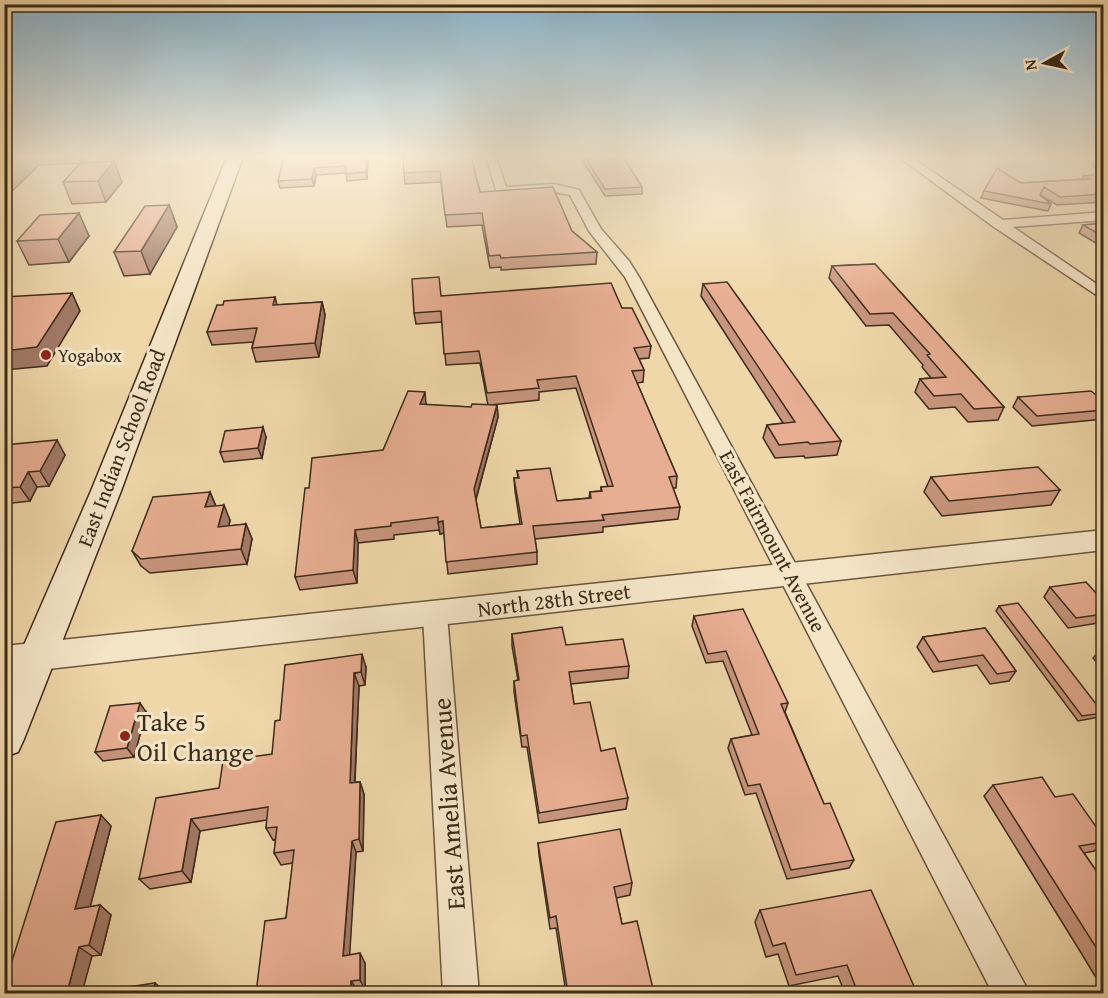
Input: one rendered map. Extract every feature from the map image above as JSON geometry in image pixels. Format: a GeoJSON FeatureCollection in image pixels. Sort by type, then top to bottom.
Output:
{"type":"FeatureCollection","features":[{"type":"Feature","properties":{"kind":"main road","name":"East Indian School Road"},"geometry":{"type":"LineString","coordinates":[[4,739],[21,658],[106,491],[218,204]]}},
{"type":"Feature","properties":{"kind":"street","name":"East Fairmount Avenue"},"geometry":{"type":"LineString","coordinates":[[581,204],[595,231],[628,270],[709,418],[789,574],[1012,993]]}},
{"type":"Feature","properties":{"kind":"street"},"geometry":{"type":"LineString","coordinates":[[970,204],[1104,296]]}},
{"type":"Feature","properties":{"kind":"street"},"geometry":{"type":"LineString","coordinates":[[999,224],[1104,216]]}},
{"type":"Feature","properties":{"kind":"street","name":"North 28th Street"},"geometry":{"type":"LineString","coordinates":[[21,658],[435,615],[614,592],[1104,540]]}},
{"type":"Feature","properties":{"kind":"street","name":"East Amelia Avenue"},"geometry":{"type":"LineString","coordinates":[[435,615],[461,993]]}},
{"type":"Feature","properties":{"kind":"building"},"geometry":{"type":"Polygon","coordinates":[[[444,204],[560,204],[572,231],[597,252],[501,258],[500,255],[489,256],[482,213],[445,215],[444,204]]]}},
{"type":"Feature","properties":{"kind":"building"},"geometry":{"type":"Polygon","coordinates":[[[169,205],[141,251],[114,252],[145,206],[169,205]]]}},
{"type":"Feature","properties":{"kind":"building"},"geometry":{"type":"Polygon","coordinates":[[[79,213],[58,239],[17,241],[40,215],[79,213]]]}},
{"type":"Feature","properties":{"kind":"building"},"geometry":{"type":"Polygon","coordinates":[[[1104,223],[1104,237],[1083,225],[1104,223]]]}},
{"type":"Feature","properties":{"kind":"building"},"geometry":{"type":"Polygon","coordinates":[[[875,264],[1004,407],[974,409],[961,394],[934,396],[920,379],[946,377],[927,355],[930,354],[893,313],[870,314],[832,266],[875,264]]]}},
{"type":"Feature","properties":{"kind":"building"},"geometry":{"type":"Polygon","coordinates":[[[439,277],[441,296],[611,283],[622,308],[632,308],[651,346],[634,348],[644,370],[632,371],[677,476],[669,477],[680,507],[602,515],[604,520],[533,526],[537,552],[446,562],[443,521],[438,522],[438,517],[391,523],[391,526],[355,530],[353,570],[295,577],[305,488],[309,488],[312,458],[383,450],[408,391],[425,392],[420,404],[471,407],[472,404],[497,405],[474,489],[481,528],[522,524],[514,478],[519,478],[517,471],[550,468],[557,501],[591,498],[590,492],[602,491],[601,487],[613,486],[576,376],[537,380],[539,388],[487,393],[479,351],[444,354],[441,311],[414,313],[412,279],[439,277]]]}},
{"type":"Feature","properties":{"kind":"building"},"geometry":{"type":"Polygon","coordinates":[[[727,282],[841,441],[779,445],[767,425],[795,422],[703,284],[727,282]]]}},
{"type":"Feature","properties":{"kind":"building"},"geometry":{"type":"Polygon","coordinates":[[[72,293],[37,347],[4,351],[4,297],[72,293]]]}},
{"type":"Feature","properties":{"kind":"building"},"geometry":{"type":"Polygon","coordinates":[[[275,297],[273,305],[322,302],[315,343],[252,348],[257,328],[207,332],[217,305],[223,305],[224,301],[275,297]]]}},
{"type":"Feature","properties":{"kind":"building"},"geometry":{"type":"Polygon","coordinates":[[[1091,391],[1104,401],[1104,410],[1037,416],[1018,397],[1091,391]]]}},
{"type":"Feature","properties":{"kind":"building"},"geometry":{"type":"Polygon","coordinates":[[[263,427],[258,448],[220,452],[225,431],[263,427]]]}},
{"type":"Feature","properties":{"kind":"building"},"geometry":{"type":"Polygon","coordinates":[[[57,440],[40,471],[28,472],[20,487],[4,488],[4,445],[57,440]]]}},
{"type":"Feature","properties":{"kind":"building"},"geometry":{"type":"Polygon","coordinates":[[[1038,467],[1060,490],[949,501],[931,477],[1038,467]]]}},
{"type":"Feature","properties":{"kind":"building"},"geometry":{"type":"Polygon","coordinates":[[[210,492],[205,507],[224,505],[218,527],[246,524],[241,549],[141,559],[132,551],[153,497],[210,492]]]}},
{"type":"Feature","properties":{"kind":"building"},"geometry":{"type":"Polygon","coordinates":[[[1086,582],[1104,602],[1104,614],[1076,618],[1050,587],[1086,582]]]}},
{"type":"Feature","properties":{"kind":"building"},"geometry":{"type":"Polygon","coordinates":[[[1018,603],[1103,713],[1082,716],[999,606],[1018,603]]]}},
{"type":"Feature","properties":{"kind":"building"},"geometry":{"type":"Polygon","coordinates":[[[743,609],[788,703],[781,704],[824,804],[830,803],[854,860],[791,870],[760,784],[748,786],[731,739],[759,734],[726,651],[708,654],[694,616],[743,609]]]}},
{"type":"Feature","properties":{"kind":"building"},"geometry":{"type":"Polygon","coordinates":[[[562,627],[566,645],[623,639],[629,666],[569,672],[574,704],[590,702],[601,751],[615,748],[628,798],[539,813],[527,735],[521,736],[514,681],[519,680],[512,634],[562,627]]]}},
{"type":"Feature","properties":{"kind":"building"},"geometry":{"type":"Polygon","coordinates":[[[985,628],[1016,671],[997,674],[983,655],[939,662],[923,637],[985,628]]]}},
{"type":"Feature","properties":{"kind":"building"},"geometry":{"type":"Polygon","coordinates":[[[362,654],[361,672],[354,673],[350,783],[360,782],[359,839],[352,841],[343,956],[360,953],[360,980],[351,981],[351,993],[256,993],[265,921],[286,918],[294,850],[274,853],[277,827],[266,828],[268,807],[191,819],[182,871],[139,879],[156,798],[219,788],[223,761],[272,754],[275,721],[280,720],[285,665],[362,654]]]}},
{"type":"Feature","properties":{"kind":"building"},"geometry":{"type":"Polygon","coordinates":[[[140,703],[127,748],[95,752],[110,706],[140,703]]]}},
{"type":"Feature","properties":{"kind":"building"},"geometry":{"type":"Polygon","coordinates":[[[1042,777],[1055,797],[1073,794],[1104,838],[1104,842],[1079,846],[1104,882],[1104,960],[993,785],[1042,777]]]}},
{"type":"Feature","properties":{"kind":"building"},"geometry":{"type":"Polygon","coordinates":[[[101,815],[75,909],[100,905],[89,945],[79,947],[67,993],[4,993],[4,986],[56,822],[101,815]]]}},
{"type":"Feature","properties":{"kind":"building"},"geometry":{"type":"Polygon","coordinates":[[[620,829],[632,883],[614,887],[622,924],[637,921],[654,993],[568,993],[556,916],[550,918],[538,843],[620,829]]]}},
{"type":"Feature","properties":{"kind":"building"},"geometry":{"type":"Polygon","coordinates":[[[871,890],[917,993],[858,993],[847,965],[796,975],[785,943],[773,946],[760,910],[871,890]]]}},
{"type":"Feature","properties":{"kind":"building"},"geometry":{"type":"Polygon","coordinates":[[[155,983],[152,993],[89,993],[155,983]]]}},
{"type":"Feature","properties":{"kind":"place","name":"Yogabox"},"geometry":{"type":"Point","coordinates":[46,355]}},
{"type":"Feature","properties":{"kind":"place","name":"Take 5 Oil Change"},"geometry":{"type":"Point","coordinates":[125,736]}}]}
